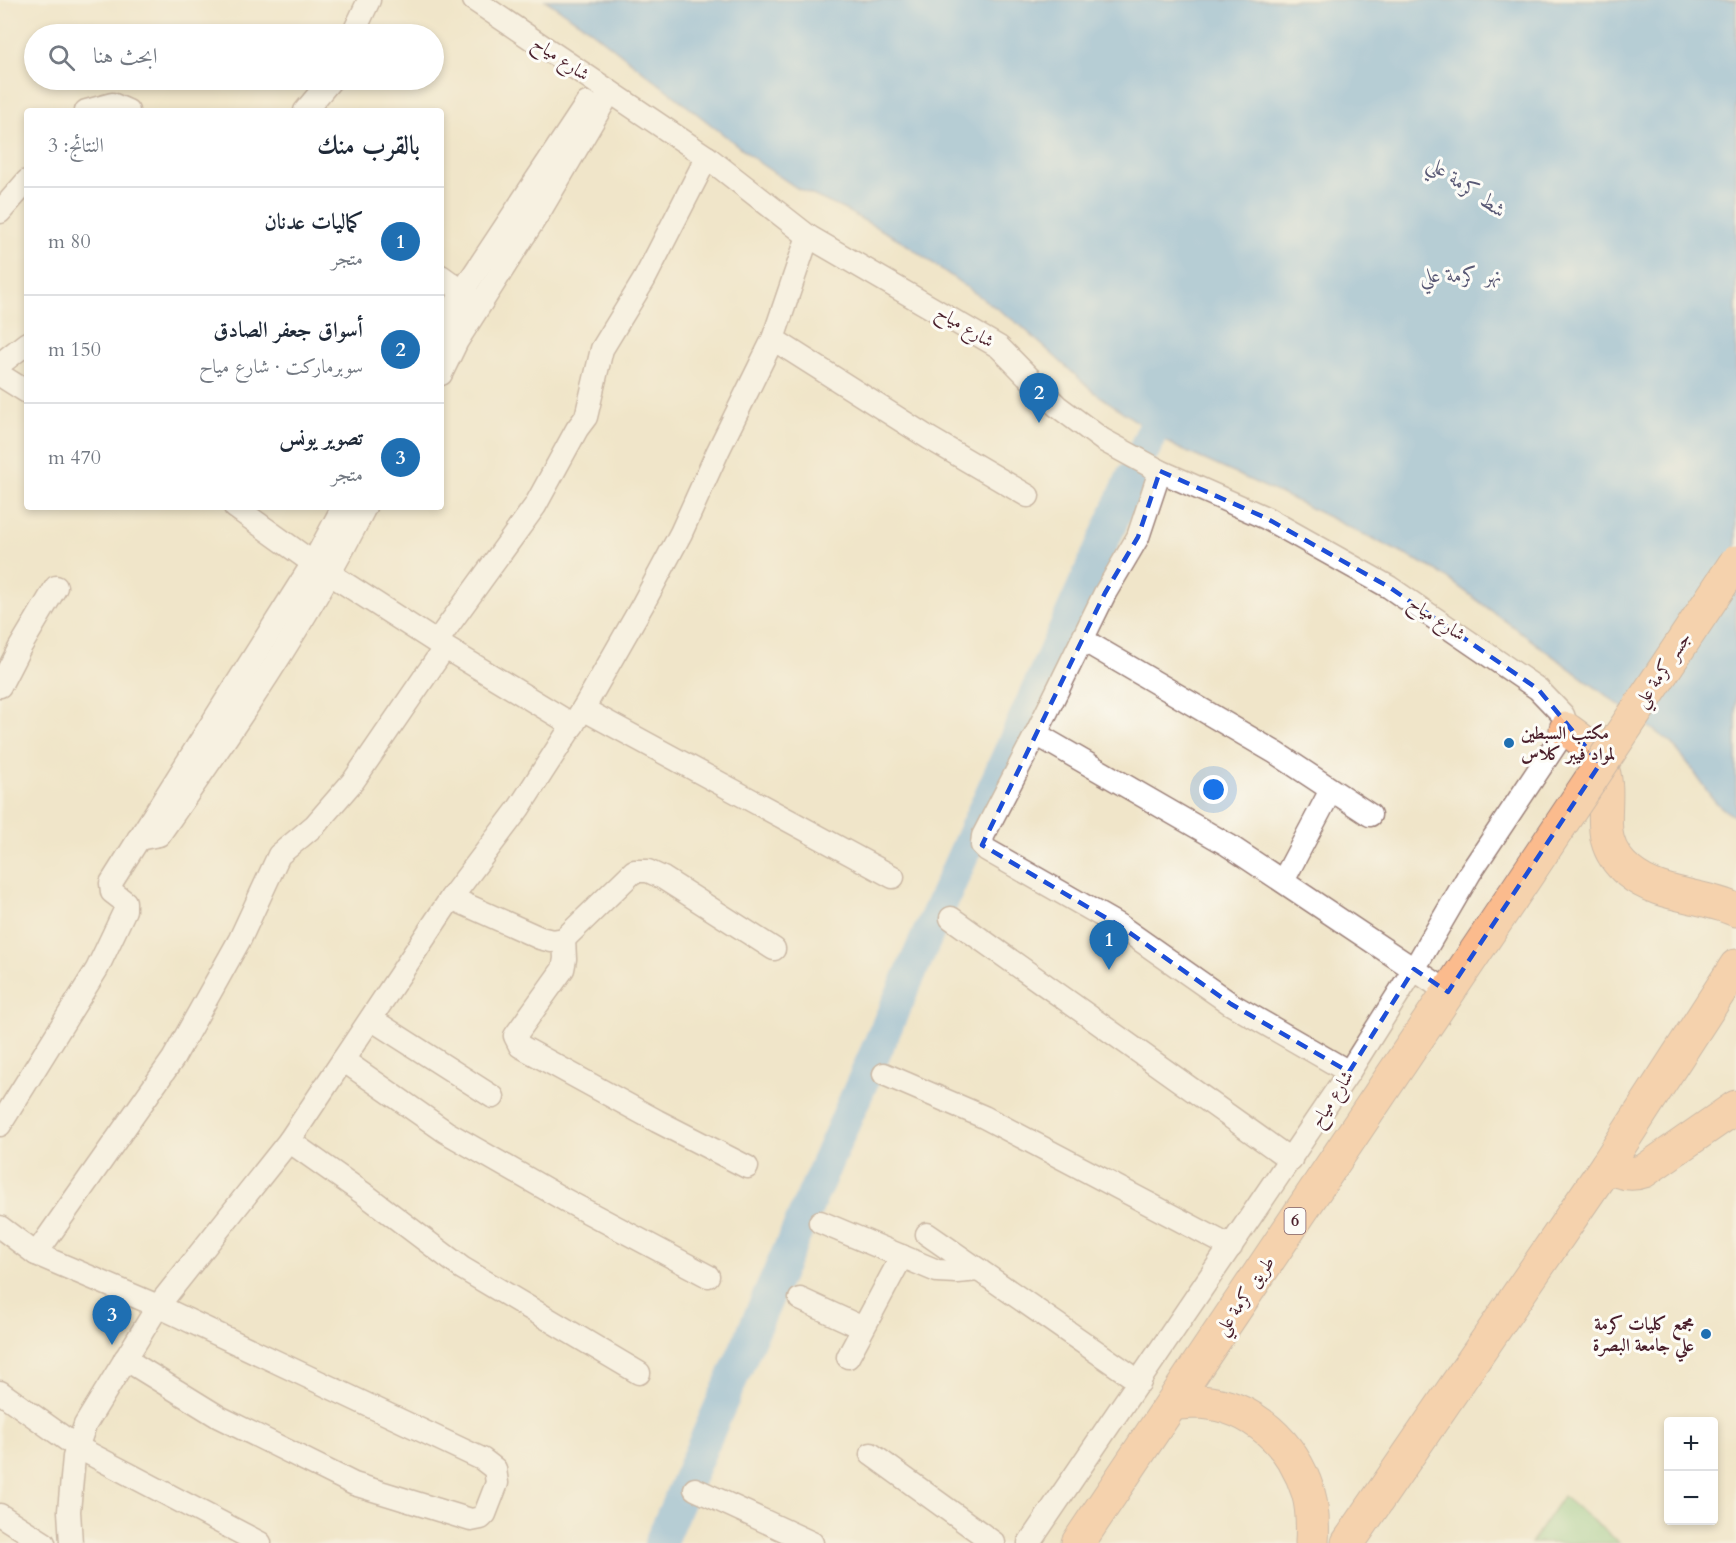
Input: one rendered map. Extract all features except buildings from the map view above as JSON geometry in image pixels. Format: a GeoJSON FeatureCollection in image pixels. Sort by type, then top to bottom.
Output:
{"type":"FeatureCollection","features":[{"type":"Feature","properties":{"kind":"highway","name":"جسر كرمة علي"},"geometry":{"type":"LineString","coordinates":[[1510,899],[1736,562]]}},
{"type":"Feature","properties":{"kind":"highway"},"geometry":{"type":"LineString","coordinates":[[1566,729],[1589,747],[1601,766],[1606,788],[1604,810],[1606,834],[1614,855],[1621,864],[1639,878],[1666,890],[1736,910]]}},
{"type":"Feature","properties":{"kind":"highway","name":"طريق كرمة علي"},"geometry":{"type":"LineString","coordinates":[[1078,1543],[1510,899]]}},
{"type":"Feature","properties":{"kind":"highway"},"geometry":{"type":"LineString","coordinates":[[1348,1543],[1607,1165],[1736,966]]}},
{"type":"Feature","properties":{"kind":"highway"},"geometry":{"type":"LineString","coordinates":[[1607,1165],[1625,1174],[1644,1171],[1736,1107]]}},
{"type":"Feature","properties":{"kind":"highway"},"geometry":{"type":"LineString","coordinates":[[1173,1403],[1201,1402],[1233,1409],[1258,1422],[1279,1440],[1297,1464],[1309,1493],[1313,1516],[1312,1543]]}},
{"type":"Feature","properties":{"kind":"street"},"geometry":{"type":"LineString","coordinates":[[358,24],[369,0]]}},
{"type":"Feature","properties":{"kind":"street","name":"شارع مياح"},"geometry":{"type":"LineString","coordinates":[[474,0],[707,157],[808,236],[999,347],[1057,406],[1103,440],[1160,471],[1266,518],[1389,586],[1538,689],[1563,716],[1566,729],[1470,873],[1414,969],[1349,1072],[1029,1543]]}},
{"type":"Feature","properties":{"kind":"street"},"geometry":{"type":"LineString","coordinates":[[444,329],[471,298],[605,88]]}},
{"type":"Feature","properties":{"kind":"street"},"geometry":{"type":"LineString","coordinates":[[308,108],[323,90]]}},
{"type":"Feature","properties":{"kind":"street"},"geometry":{"type":"LineString","coordinates":[[97,108],[112,104],[121,108]]}},
{"type":"Feature","properties":{"kind":"street"},"geometry":{"type":"LineString","coordinates":[[36,1254],[173,1059],[240,939],[279,855],[315,825],[354,780],[441,653],[440,637],[535,506],[577,429],[586,417],[602,349],[644,280],[707,157]]}},
{"type":"Feature","properties":{"kind":"street"},"geometry":{"type":"LineString","coordinates":[[0,212],[24,184]]}},
{"type":"Feature","properties":{"kind":"street"},"geometry":{"type":"LineString","coordinates":[[71,1543],[69,1511],[74,1457],[86,1425],[158,1306],[289,1141],[451,898],[519,808],[578,717],[643,604],[681,532],[773,339],[808,236]]}},
{"type":"Feature","properties":{"kind":"street"},"geometry":{"type":"LineString","coordinates":[[444,278],[471,298]]}},
{"type":"Feature","properties":{"kind":"street"},"geometry":{"type":"LineString","coordinates":[[444,368],[458,341],[471,298]]}},
{"type":"Feature","properties":{"kind":"street"},"geometry":{"type":"LineString","coordinates":[[773,339],[929,438],[1028,496]]}},
{"type":"Feature","properties":{"kind":"street"},"geometry":{"type":"LineString","coordinates":[[0,364],[24,345]]}},
{"type":"Feature","properties":{"kind":"street"},"geometry":{"type":"LineString","coordinates":[[0,375],[24,390]]}},
{"type":"Feature","properties":{"kind":"street"},"geometry":{"type":"LineString","coordinates":[[1160,471],[1138,537],[1105,593],[983,836],[982,845],[1120,926],[1232,1004],[1349,1072]]}},
{"type":"Feature","properties":{"kind":"street"},"geometry":{"type":"LineString","coordinates":[[239,510],[322,568],[439,644],[893,877]]}},
{"type":"Feature","properties":{"kind":"street"},"geometry":{"type":"LineString","coordinates":[[322,568],[342,510]]}},
{"type":"Feature","properties":{"kind":"street"},"geometry":{"type":"LineString","coordinates":[[0,1125],[97,969],[124,910],[124,902],[112,892],[111,883],[138,839],[215,737],[322,568],[363,510]]}},
{"type":"Feature","properties":{"kind":"street"},"geometry":{"type":"LineString","coordinates":[[0,686],[56,587]]}},
{"type":"Feature","properties":{"kind":"street"},"geometry":{"type":"LineString","coordinates":[[1083,640],[1276,753],[1371,815]]}},
{"type":"Feature","properties":{"kind":"street"},"geometry":{"type":"LineString","coordinates":[[1036,734],[1228,845],[1448,993]]}},
{"type":"Feature","properties":{"kind":"street"},"geometry":{"type":"LineString","coordinates":[[1283,881],[1331,789]]}},
{"type":"Feature","properties":{"kind":"street"},"geometry":{"type":"LineString","coordinates":[[451,898],[540,938],[552,941],[564,939],[634,872],[648,871],[663,878],[774,949]]}},
{"type":"Feature","properties":{"kind":"street"},"geometry":{"type":"LineString","coordinates":[[951,918],[1291,1160]]}},
{"type":"Feature","properties":{"kind":"street"},"geometry":{"type":"LineString","coordinates":[[564,939],[563,969],[515,1036],[519,1046],[747,1167]]}},
{"type":"Feature","properties":{"kind":"street"},"geometry":{"type":"LineString","coordinates":[[371,1019],[493,1097]]}},
{"type":"Feature","properties":{"kind":"street"},"geometry":{"type":"LineString","coordinates":[[343,1060],[446,1132],[708,1276]]}},
{"type":"Feature","properties":{"kind":"street"},"geometry":{"type":"LineString","coordinates":[[884,1074],[984,1117],[1232,1247]]}},
{"type":"Feature","properties":{"kind":"street"},"geometry":{"type":"LineString","coordinates":[[289,1141],[367,1196],[462,1268],[639,1373]]}},
{"type":"Feature","properties":{"kind":"street"},"geometry":{"type":"LineString","coordinates":[[820,1222],[937,1271],[979,1270]]}},
{"type":"Feature","properties":{"kind":"street"},"geometry":{"type":"LineString","coordinates":[[0,1227],[36,1254],[158,1306],[482,1460],[495,1469],[497,1476],[485,1514],[481,1518],[471,1520],[354,1484],[219,1417],[125,1359]]}},
{"type":"Feature","properties":{"kind":"street"},"geometry":{"type":"LineString","coordinates":[[927,1234],[1140,1382]]}},
{"type":"Feature","properties":{"kind":"street"},"geometry":{"type":"LineString","coordinates":[[848,1357],[902,1256]]}},
{"type":"Feature","properties":{"kind":"street"},"geometry":{"type":"LineString","coordinates":[[800,1299],[864,1328]]}},
{"type":"Feature","properties":{"kind":"street"},"geometry":{"type":"LineString","coordinates":[[0,1392],[77,1447],[260,1543]]}},
{"type":"Feature","properties":{"kind":"street"},"geometry":{"type":"LineString","coordinates":[[871,1454],[994,1543]]}},
{"type":"Feature","properties":{"kind":"street"},"geometry":{"type":"LineString","coordinates":[[695,1489],[812,1543]]}},
{"type":"Feature","properties":{"kind":"street"},"geometry":{"type":"LineString","coordinates":[[0,1515],[44,1543]]}},
{"type":"Feature","properties":{"kind":"highlighted area"},"geometry":{"type":"Polygon","coordinates":[[[1160,471],[1266,518],[1389,587],[1538,689],[1600,764],[1448,992],[1414,969],[1349,1072],[1231,1004],[1120,926],[982,845],[1105,593],[1138,537],[1160,471]]]}},
{"type":"Feature","properties":{"kind":"green space"},"geometry":{"type":"Polygon","coordinates":[[[1563,1496],[1620,1543],[1531,1543],[1563,1496]]]}},
{"type":"Feature","properties":{"kind":"water","name":"نهر كرمة علي"},"geometry":{"type":"Polygon","coordinates":[[[545,0],[1736,0],[1736,817],[1716,802],[1671,743],[1436,570],[1292,499],[1178,448],[1152,432],[1094,392],[1020,325],[900,240],[843,209],[797,188],[761,164],[588,28],[545,0]]]}},
{"type":"Feature","properties":{"kind":"waterway"},"geometry":{"type":"LineString","coordinates":[[1145,448],[1152,432]]}},
{"type":"Feature","properties":{"kind":"waterway"},"geometry":{"type":"LineString","coordinates":[[660,1543],[890,1019],[1132,477]]}},
{"type":"Feature","properties":{"kind":"place","name":"أسواق جعفر الصادق"},"geometry":{"type":"Point","coordinates":[1039,423]}},
{"type":"Feature","properties":{"kind":"place","name":"مكتب السبطين لمواد فيبر كلاس"},"geometry":{"type":"Point","coordinates":[1509,743]}},
{"type":"Feature","properties":{"kind":"place","name":"كماليات عدنان"},"geometry":{"type":"Point","coordinates":[1109,970]}},
{"type":"Feature","properties":{"kind":"place","name":"مجمع كليات كرمة علي جامعة البصرة"},"geometry":{"type":"Point","coordinates":[1706,1334]}},
{"type":"Feature","properties":{"kind":"place","name":"تصوير يونس"},"geometry":{"type":"Point","coordinates":[112,1345]}},
{"type":"Feature","properties":{"kind":"water label","name":"شط كرمة علي"},"geometry":{"type":"Point","coordinates":[1467,187]}}]}
